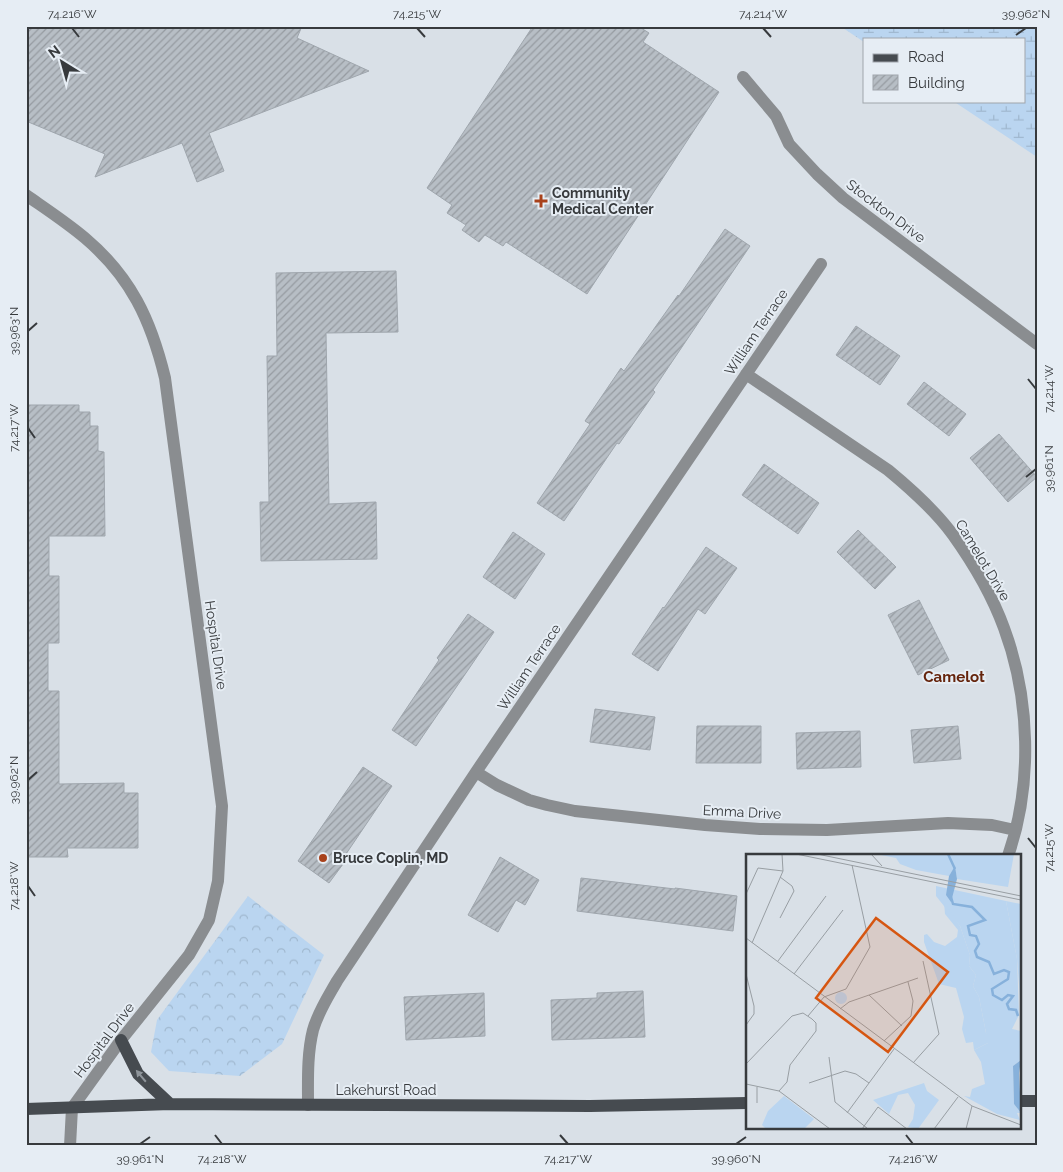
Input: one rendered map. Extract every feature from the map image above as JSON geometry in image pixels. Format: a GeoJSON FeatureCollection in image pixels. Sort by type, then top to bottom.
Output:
{"type":"FeatureCollection","features":[{"type":"Feature","properties":{"kind":"main road"},"geometry":{"type":"LineString","coordinates":[[121,1040],[138,1074],[170,1104]]}},
{"type":"Feature","properties":{"kind":"main road"},"geometry":{"type":"LineString","coordinates":[[1020,1101],[1037,1101]]}},
{"type":"Feature","properties":{"kind":"main road","name":"Lakehurst Road"},"geometry":{"type":"LineString","coordinates":[[26,1109],[170,1104],[590,1106],[746,1103]]}},
{"type":"Feature","properties":{"kind":"street","name":"Stockton Drive"},"geometry":{"type":"LineString","coordinates":[[743,77],[776,116],[789,144],[843,198],[1037,344]]}},
{"type":"Feature","properties":{"kind":"street","name":"Hospital Drive"},"geometry":{"type":"LineString","coordinates":[[26,195],[84,238],[105,257],[125,280],[147,319],[159,352],[165,378],[222,806],[218,881],[209,920],[189,955],[121,1040],[72,1108]]}},
{"type":"Feature","properties":{"kind":"street","name":"William Terrace"},"geometry":{"type":"LineString","coordinates":[[308,1105],[310,1049],[313,1030],[325,1001],[342,973],[821,264]]}},
{"type":"Feature","properties":{"kind":"street","name":"Camelot Drive"},"geometry":{"type":"LineString","coordinates":[[746,374],[906,484],[940,518],[986,589],[1004,628],[1018,674],[1022,697],[1026,748],[1022,792],[1009,854]]}},
{"type":"Feature","properties":{"kind":"street","name":"Emma Drive"},"geometry":{"type":"LineString","coordinates":[[476,772],[514,793],[547,806],[575,811],[705,825],[760,829],[827,830],[948,823],[992,825],[1015,830]]}},
{"type":"Feature","properties":{"kind":"street"},"geometry":{"type":"LineString","coordinates":[[70,1146],[72,1108]]}},
{"type":"Feature","properties":{"kind":"green space"},"geometry":{"type":"Polygon","coordinates":[[[840,26],[1037,26],[1037,157],[954,102],[1026,102],[1026,38],[863,38],[863,41],[840,26]]]}},
{"type":"Feature","properties":{"kind":"green space"},"geometry":{"type":"Polygon","coordinates":[[[248,896],[324,955],[282,1044],[240,1076],[169,1071],[151,1052],[157,1020],[248,896]]]}},
{"type":"Feature","properties":{"kind":"building"},"geometry":{"type":"Polygon","coordinates":[[[26,26],[302,26],[297,38],[369,71],[209,133],[224,171],[197,182],[182,143],[95,177],[105,154],[26,121],[26,26]]]}},
{"type":"Feature","properties":{"kind":"building"},"geometry":{"type":"Polygon","coordinates":[[[533,26],[638,26],[649,33],[643,42],[719,92],[587,294],[506,242],[503,246],[485,235],[479,242],[462,230],[466,225],[447,213],[452,205],[427,188],[533,26]]]}},
{"type":"Feature","properties":{"kind":"building"},"geometry":{"type":"Polygon","coordinates":[[[725,229],[750,246],[653,390],[655,392],[619,444],[617,443],[564,521],[537,503],[590,424],[585,421],[621,368],[624,371],[725,229]]]}},
{"type":"Feature","properties":{"kind":"building"},"geometry":{"type":"Polygon","coordinates":[[[396,271],[398,332],[326,333],[329,504],[376,502],[377,559],[261,561],[260,502],[269,502],[267,356],[277,356],[276,273],[396,271]]]}},
{"type":"Feature","properties":{"kind":"building"},"geometry":{"type":"Polygon","coordinates":[[[856,326],[900,356],[880,385],[836,355],[856,326]]]}},
{"type":"Feature","properties":{"kind":"building"},"geometry":{"type":"Polygon","coordinates":[[[924,382],[966,414],[949,436],[907,404],[924,382]]]}},
{"type":"Feature","properties":{"kind":"building"},"geometry":{"type":"Polygon","coordinates":[[[26,405],[79,405],[79,412],[90,412],[90,426],[98,426],[98,451],[104,452],[105,536],[49,536],[49,576],[59,576],[59,643],[48,643],[48,691],[59,691],[59,784],[124,783],[124,793],[138,793],[138,848],[67,848],[68,857],[26,857],[26,405]]]}},
{"type":"Feature","properties":{"kind":"building"},"geometry":{"type":"Polygon","coordinates":[[[999,434],[1037,477],[1008,502],[970,458],[999,434]]]}},
{"type":"Feature","properties":{"kind":"building"},"geometry":{"type":"Polygon","coordinates":[[[764,464],[819,503],[798,534],[742,495],[764,464]]]}},
{"type":"Feature","properties":{"kind":"building"},"geometry":{"type":"Polygon","coordinates":[[[858,530],[896,567],[875,589],[837,552],[858,530]]]}},
{"type":"Feature","properties":{"kind":"building"},"geometry":{"type":"Polygon","coordinates":[[[513,532],[545,554],[515,599],[483,577],[513,532]]]}},
{"type":"Feature","properties":{"kind":"building"},"geometry":{"type":"Polygon","coordinates":[[[706,547],[737,568],[705,614],[698,609],[658,671],[632,654],[706,547]]]}},
{"type":"Feature","properties":{"kind":"building"},"geometry":{"type":"Polygon","coordinates":[[[919,600],[949,660],[918,675],[888,615],[919,600]]]}},
{"type":"Feature","properties":{"kind":"building"},"geometry":{"type":"Polygon","coordinates":[[[468,614],[494,632],[416,746],[392,730],[439,660],[437,658],[468,614]]]}},
{"type":"Feature","properties":{"kind":"building"},"geometry":{"type":"Polygon","coordinates":[[[595,709],[655,717],[650,750],[590,742],[595,709]]]}},
{"type":"Feature","properties":{"kind":"building"},"geometry":{"type":"Polygon","coordinates":[[[697,726],[761,726],[761,763],[696,763],[697,726]]]}},
{"type":"Feature","properties":{"kind":"building"},"geometry":{"type":"Polygon","coordinates":[[[958,726],[961,759],[914,763],[911,730],[958,726]]]}},
{"type":"Feature","properties":{"kind":"building"},"geometry":{"type":"Polygon","coordinates":[[[860,731],[861,767],[797,769],[796,733],[860,731]]]}},
{"type":"Feature","properties":{"kind":"building"},"geometry":{"type":"Polygon","coordinates":[[[363,767],[392,786],[346,854],[349,856],[329,883],[298,861],[363,767]]]}},
{"type":"Feature","properties":{"kind":"building"},"geometry":{"type":"Polygon","coordinates":[[[500,857],[539,880],[525,905],[516,900],[498,932],[468,915],[500,857]]]}},
{"type":"Feature","properties":{"kind":"building"},"geometry":{"type":"Polygon","coordinates":[[[581,878],[737,896],[733,931],[577,911],[581,878]]]}},
{"type":"Feature","properties":{"kind":"building"},"geometry":{"type":"Polygon","coordinates":[[[643,991],[645,1037],[552,1040],[551,1000],[597,998],[597,993],[643,991]]]}},
{"type":"Feature","properties":{"kind":"building"},"geometry":{"type":"Polygon","coordinates":[[[484,993],[485,1036],[406,1040],[404,997],[484,993]]]}},
{"type":"Feature","properties":{"kind":"place","name":"Community Medical Center"},"geometry":{"type":"Point","coordinates":[541,201]}},
{"type":"Feature","properties":{"kind":"place","name":"Bruce Coplin, MD"},"geometry":{"type":"Point","coordinates":[323,858]}},
{"type":"Feature","properties":{"kind":"district","name":"Camelot"},"geometry":{"type":"Point","coordinates":[954,677]}}]}
